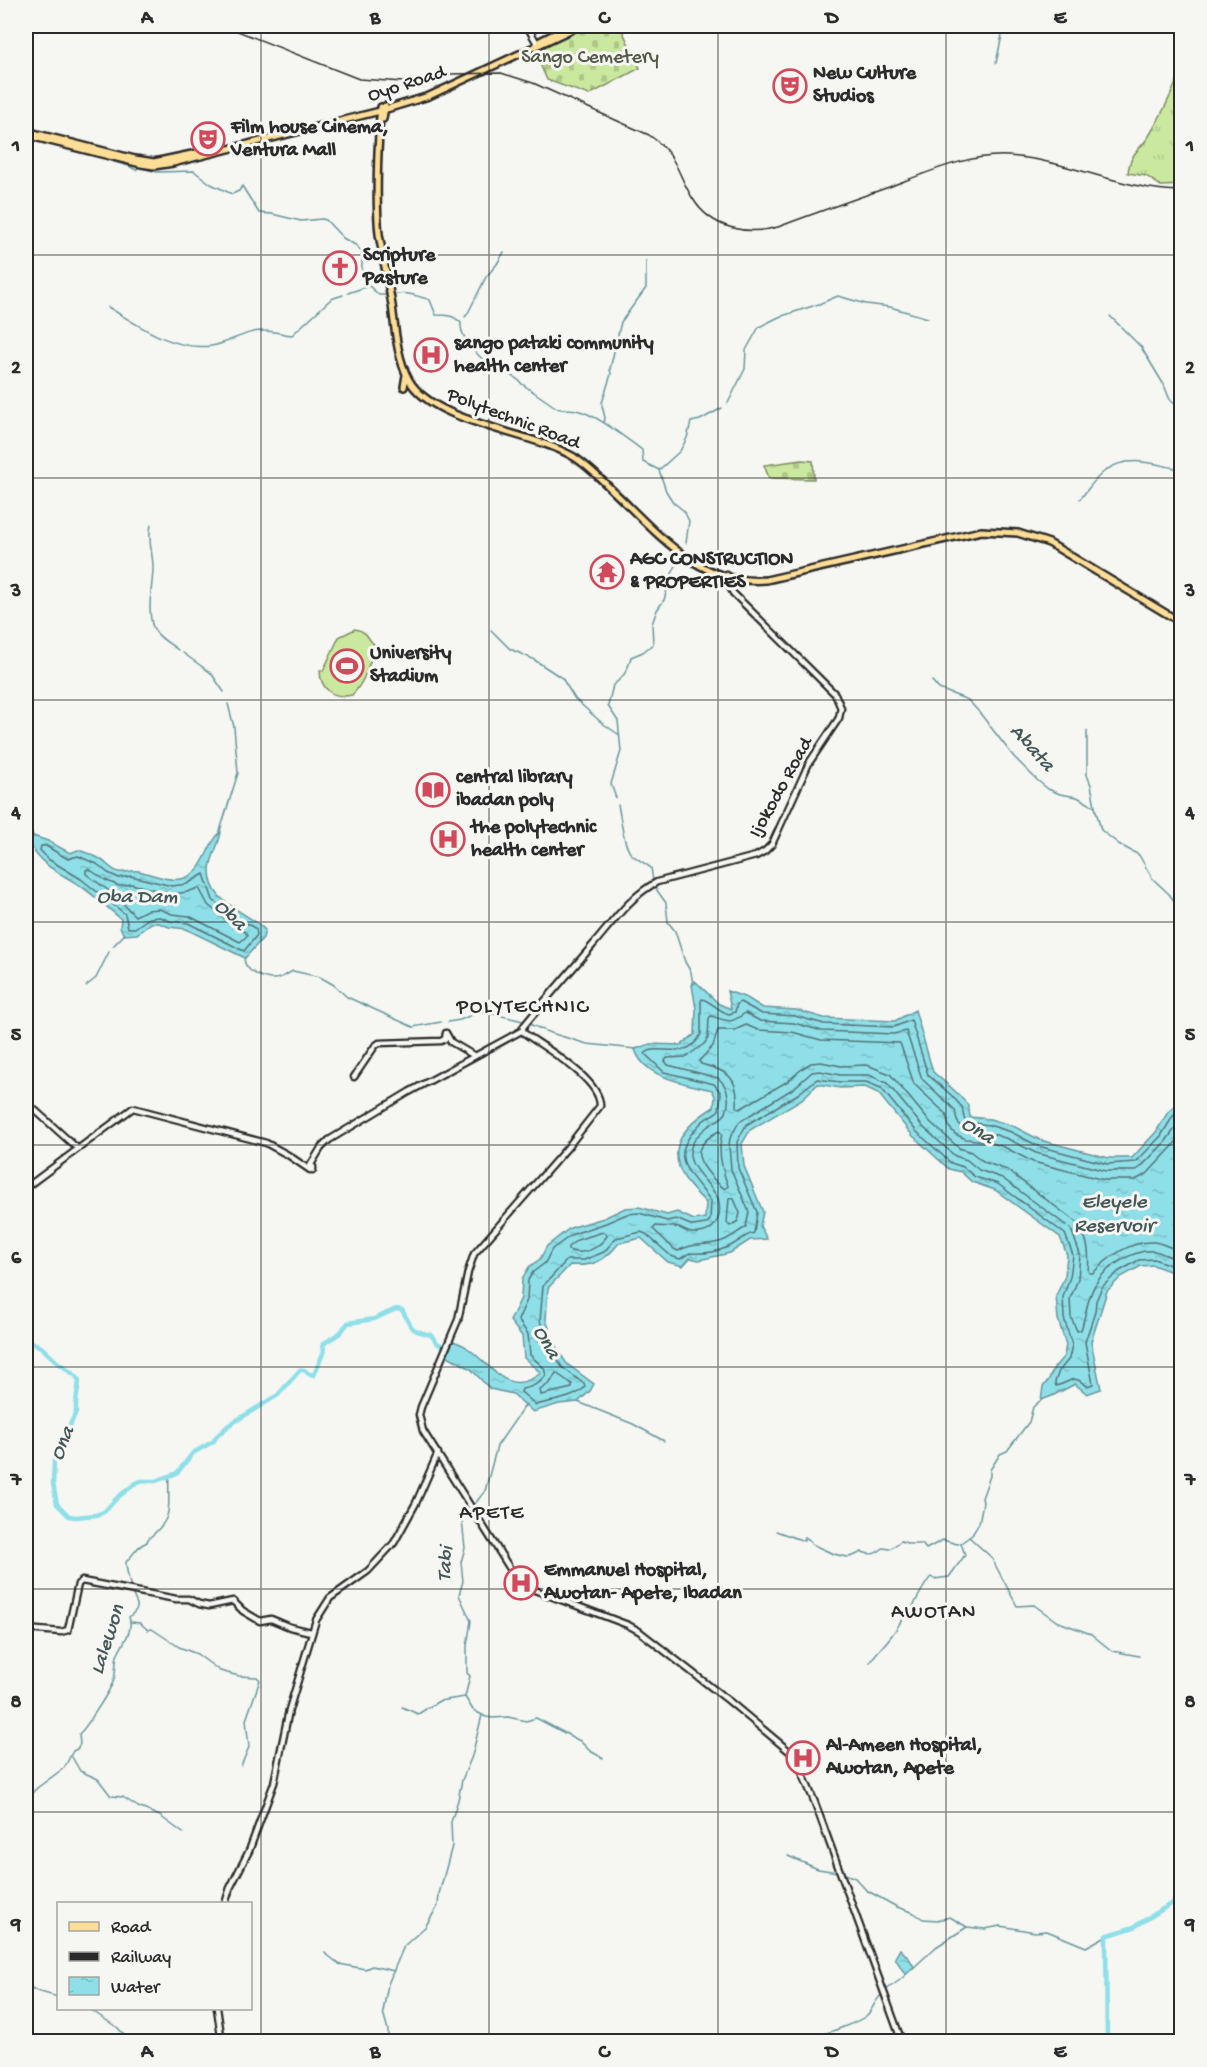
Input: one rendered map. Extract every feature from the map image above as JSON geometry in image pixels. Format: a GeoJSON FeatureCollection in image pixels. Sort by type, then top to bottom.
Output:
{"type":"FeatureCollection","features":[{"type":"Feature","properties":{"kind":"main road"},"geometry":{"type":"LineString","coordinates":[[527,26],[538,44]]}},
{"type":"Feature","properties":{"kind":"main road","name":"Oyo Road"},"geometry":{"type":"LineString","coordinates":[[538,44],[570,26]]}},
{"type":"Feature","properties":{"kind":"main road","name":"Oyo Road"},"geometry":{"type":"LineString","coordinates":[[283,133],[382,108],[436,91],[579,26]]}},
{"type":"Feature","properties":{"kind":"main road","name":"Oyo Road"},"geometry":{"type":"LineString","coordinates":[[26,133],[154,162],[372,113],[382,108]]}},
{"type":"Feature","properties":{"kind":"main road","name":"Polytechnic Road"},"geometry":{"type":"LineString","coordinates":[[382,108],[380,208],[384,249],[407,368],[416,390],[428,401],[441,408],[552,443],[577,456],[624,496],[684,553],[729,578],[775,574],[974,528],[997,527],[1035,534],[1061,547],[1182,621]]}},
{"type":"Feature","properties":{"kind":"main road","name":"Polytechnic Road"},"geometry":{"type":"LineString","coordinates":[[380,142],[382,108]]}},
{"type":"Feature","properties":{"kind":"main road"},"geometry":{"type":"LineString","coordinates":[[372,113],[380,118]]}},
{"type":"Feature","properties":{"kind":"main road"},"geometry":{"type":"LineString","coordinates":[[410,378],[405,388],[416,390]]}},
{"type":"Feature","properties":{"kind":"main road","name":"Polytechnic Road"},"geometry":{"type":"LineString","coordinates":[[410,378],[423,393],[434,401],[485,422]]}},
{"type":"Feature","properties":{"kind":"main road","name":"Ijokodo Road"},"geometry":{"type":"LineString","coordinates":[[523,1030],[562,980],[630,902],[651,885],[756,856],[768,849],[809,763],[836,725],[841,713],[835,694],[737,598],[729,578]]}},
{"type":"Feature","properties":{"kind":"main road"},"geometry":{"type":"LineString","coordinates":[[28,1186],[135,1108],[266,1143],[311,1168],[321,1148],[329,1140],[473,1055],[523,1030],[581,1076],[597,1093],[600,1106],[567,1148],[474,1254],[462,1306],[419,1415],[423,1431],[514,1575],[524,1586],[639,1631],[792,1753],[815,1803],[902,2042]]}},
{"type":"Feature","properties":{"kind":"main road"},"geometry":{"type":"LineString","coordinates":[[354,1077],[379,1043],[441,1041],[445,1039],[446,1033],[451,1042],[473,1055]]}},
{"type":"Feature","properties":{"kind":"main road"},"geometry":{"type":"LineString","coordinates":[[26,1102],[77,1149]]}},
{"type":"Feature","properties":{"kind":"main road"},"geometry":{"type":"LineString","coordinates":[[226,1902],[249,1851],[274,1783],[289,1710],[318,1614],[330,1598],[368,1571],[394,1543],[416,1503],[438,1453]]}},
{"type":"Feature","properties":{"kind":"main road"},"geometry":{"type":"LineString","coordinates":[[26,1629],[61,1632],[68,1630],[80,1581],[176,1599],[189,1599],[203,1605],[233,1601],[243,1611],[260,1620],[271,1619],[311,1632]]}},
{"type":"Feature","properties":{"kind":"main road"},"geometry":{"type":"LineString","coordinates":[[217,2010],[222,2042]]}},
{"type":"Feature","properties":{"kind":"green space","name":"Sango Cemetery"},"geometry":{"type":"Polygon","coordinates":[[[582,26],[620,26],[640,68],[589,95],[547,80],[535,52],[582,26]]]}},
{"type":"Feature","properties":{"kind":"green space"},"geometry":{"type":"Polygon","coordinates":[[[1181,71],[1181,185],[1161,186],[1146,176],[1128,173],[1129,166],[1133,156],[1158,120],[1181,71]]]}},
{"type":"Feature","properties":{"kind":"green space"},"geometry":{"type":"Polygon","coordinates":[[[802,460],[813,461],[814,479],[769,478],[764,465],[802,460]]]}},
{"type":"Feature","properties":{"kind":"green space","name":"University Stadium"},"geometry":{"type":"Polygon","coordinates":[[[355,629],[364,632],[376,645],[357,690],[352,695],[339,696],[325,688],[320,670],[323,671],[339,637],[355,629]]]}},
{"type":"Feature","properties":{"kind":"water","name":"Oba Dam"},"geometry":{"type":"Polygon","coordinates":[[[221,832],[210,869],[215,891],[222,899],[265,930],[263,938],[245,958],[186,929],[159,923],[151,923],[137,934],[124,935],[120,927],[121,919],[88,891],[43,862],[30,843],[33,836],[70,853],[78,850],[92,855],[119,872],[138,871],[175,880],[189,876],[196,871],[221,832]]]}},
{"type":"Feature","properties":{"kind":"water","name":"Eleyele Reservoir"},"geometry":{"type":"Polygon","coordinates":[[[695,981],[719,1004],[731,1009],[727,991],[747,998],[763,1008],[796,1010],[824,1018],[895,1021],[915,1010],[933,1072],[968,1105],[970,1117],[990,1119],[1013,1126],[1040,1140],[1109,1158],[1132,1158],[1156,1132],[1168,1112],[1181,1101],[1181,1272],[1172,1272],[1153,1265],[1141,1266],[1121,1277],[1107,1291],[1091,1342],[1101,1389],[1087,1394],[1075,1384],[1041,1400],[1043,1387],[1064,1356],[1066,1345],[1058,1319],[1056,1296],[1065,1276],[1067,1255],[1060,1237],[995,1190],[972,1182],[961,1172],[949,1169],[913,1136],[878,1093],[865,1087],[840,1088],[818,1084],[802,1099],[750,1130],[742,1144],[744,1166],[763,1212],[760,1226],[767,1239],[750,1240],[730,1253],[699,1260],[690,1258],[683,1266],[668,1262],[641,1238],[619,1243],[609,1254],[592,1264],[570,1265],[548,1288],[546,1320],[557,1349],[567,1364],[594,1384],[578,1402],[559,1404],[533,1412],[513,1394],[490,1389],[471,1369],[446,1355],[453,1341],[465,1346],[492,1370],[509,1381],[529,1380],[541,1373],[524,1358],[522,1336],[510,1321],[521,1298],[522,1279],[529,1267],[540,1259],[547,1246],[570,1228],[604,1218],[625,1208],[639,1207],[667,1215],[677,1212],[694,1220],[705,1218],[706,1203],[689,1185],[680,1170],[677,1148],[686,1130],[714,1107],[715,1096],[712,1090],[679,1082],[656,1073],[640,1059],[635,1049],[650,1044],[681,1045],[695,1034],[696,1009],[692,985],[695,981]]]}},
{"type":"Feature","properties":{"kind":"water"},"geometry":{"type":"Polygon","coordinates":[[[900,1949],[914,1967],[905,1974],[895,1958],[900,1949]]]}},
{"type":"Feature","properties":{"kind":"waterway"},"geometry":{"type":"LineString","coordinates":[[996,63],[1004,26]]}},
{"type":"Feature","properties":{"kind":"waterway"},"geometry":{"type":"LineString","coordinates":[[114,162],[136,170],[139,167],[157,172],[194,171],[211,184],[232,194],[239,191],[242,186],[259,213],[301,221],[326,220],[343,238],[357,246],[362,253],[362,272],[369,286],[379,295],[386,295]]}},
{"type":"Feature","properties":{"kind":"waterway"},"geometry":{"type":"LineString","coordinates":[[465,317],[486,277],[504,252]]}},
{"type":"Feature","properties":{"kind":"waterway"},"geometry":{"type":"LineString","coordinates":[[602,403],[611,374],[610,369],[621,322],[646,288],[646,261]]}},
{"type":"Feature","properties":{"kind":"waterway"},"geometry":{"type":"LineString","coordinates":[[348,293],[369,286]]}},
{"type":"Feature","properties":{"kind":"waterway"},"geometry":{"type":"LineString","coordinates":[[396,294],[409,294],[430,300],[436,315],[453,317],[461,323],[461,329],[468,343],[492,367],[514,377],[557,408],[576,410],[593,417],[642,450],[643,462],[659,470],[666,491],[673,502],[684,511],[689,521],[686,543]]}},
{"type":"Feature","properties":{"kind":"waterway"},"geometry":{"type":"LineString","coordinates":[[108,307],[144,329],[170,341],[183,345],[211,346],[257,331],[292,335],[331,299],[343,295]]}},
{"type":"Feature","properties":{"kind":"waterway"},"geometry":{"type":"LineString","coordinates":[[728,403],[745,369],[746,350],[759,327],[779,317],[838,296],[928,318]]}},
{"type":"Feature","properties":{"kind":"waterway"},"geometry":{"type":"LineString","coordinates":[[1110,316],[1141,347],[1164,385],[1170,400],[1182,410]]}},
{"type":"Feature","properties":{"kind":"waterway"},"geometry":{"type":"LineString","coordinates":[[602,405],[604,423]]}},
{"type":"Feature","properties":{"kind":"waterway"},"geometry":{"type":"LineString","coordinates":[[659,470],[680,451],[687,438],[691,422],[700,420],[722,408]]}},
{"type":"Feature","properties":{"kind":"waterway"},"geometry":{"type":"LineString","coordinates":[[1080,499],[1101,474],[1123,463],[1142,462],[1182,470]]}},
{"type":"Feature","properties":{"kind":"waterway"},"geometry":{"type":"LineString","coordinates":[[151,525],[153,567],[150,610],[152,624],[159,636],[178,650]]}},
{"type":"Feature","properties":{"kind":"waterway"},"geometry":{"type":"LineString","coordinates":[[616,798],[611,784],[621,751],[618,721],[608,706],[613,685],[625,673],[631,657],[643,652],[653,644],[652,624],[664,600],[679,559]]}},
{"type":"Feature","properties":{"kind":"waterway"},"geometry":{"type":"LineString","coordinates":[[491,630],[510,649],[533,659],[562,678],[575,699],[618,734]]}},
{"type":"Feature","properties":{"kind":"waterway"},"geometry":{"type":"LineString","coordinates":[[183,653],[211,673],[224,692]]}},
{"type":"Feature","properties":{"kind":"waterway"},"geometry":{"type":"LineString","coordinates":[[26,685],[31,680]]}},
{"type":"Feature","properties":{"kind":"waterway","name":"Abata"},"geometry":{"type":"LineString","coordinates":[[932,681],[939,689],[968,700],[1014,757],[1048,789],[1077,797],[1095,807],[1101,830],[1120,845],[1139,855],[1152,878],[1175,902]]}},
{"type":"Feature","properties":{"kind":"waterway"},"geometry":{"type":"LineString","coordinates":[[219,834],[238,773],[234,727],[228,704]]}},
{"type":"Feature","properties":{"kind":"waterway"},"geometry":{"type":"LineString","coordinates":[[1087,731],[1087,775],[1095,806]]}},
{"type":"Feature","properties":{"kind":"waterway"},"geometry":{"type":"LineString","coordinates":[[618,805],[628,850],[651,868],[653,881]]}},
{"type":"Feature","properties":{"kind":"waterway","name":"Oba"},"geometry":{"type":"LineString","coordinates":[[26,822],[34,837]]}},
{"type":"Feature","properties":{"kind":"waterway"},"geometry":{"type":"LineString","coordinates":[[26,838],[32,836]]}},
{"type":"Feature","properties":{"kind":"waterway"},"geometry":{"type":"LineString","coordinates":[[654,886],[666,903],[668,922],[675,931],[685,962],[691,972],[693,985]]}},
{"type":"Feature","properties":{"kind":"waterway"},"geometry":{"type":"LineString","coordinates":[[113,946],[125,934]]}},
{"type":"Feature","properties":{"kind":"waterway"},"geometry":{"type":"LineString","coordinates":[[86,986],[96,978],[109,952]]}},
{"type":"Feature","properties":{"kind":"waterway","name":"Oba"},"geometry":{"type":"LineString","coordinates":[[244,958],[247,967],[264,978],[277,979],[293,971],[320,977],[334,985],[347,997],[413,1027],[441,1022]]}},
{"type":"Feature","properties":{"kind":"waterway","name":"Oba"},"geometry":{"type":"LineString","coordinates":[[448,1022],[460,1020],[481,1011],[523,1021]]}},
{"type":"Feature","properties":{"kind":"waterway","name":"Oba"},"geometry":{"type":"LineString","coordinates":[[529,1024],[587,1044],[636,1049]]}},
{"type":"Feature","properties":{"kind":"waterway","name":"Ona"},"geometry":{"type":"LineString","coordinates":[[26,1339],[41,1347],[79,1381],[76,1412],[54,1461],[53,1484],[57,1504],[69,1516],[76,1517],[104,1512],[136,1483],[156,1481],[177,1473],[193,1453],[214,1441],[229,1425],[278,1395],[300,1370],[314,1375],[324,1351],[323,1344],[340,1333],[348,1323],[374,1319],[396,1309],[402,1310],[415,1330],[431,1335],[437,1343],[454,1352]]}},
{"type":"Feature","properties":{"kind":"waterway"},"geometry":{"type":"LineString","coordinates":[[870,1662],[896,1630],[906,1611],[911,1610],[929,1579],[949,1577],[965,1555],[961,1543],[972,1535],[979,1523],[982,1498],[990,1470],[1000,1454],[1007,1451],[1029,1422],[1033,1407],[1041,1400]]}},
{"type":"Feature","properties":{"kind":"waterway"},"geometry":{"type":"LineString","coordinates":[[578,1402],[633,1424],[664,1441]]}},
{"type":"Feature","properties":{"kind":"waterway","name":"Tabi"},"geometry":{"type":"LineString","coordinates":[[526,1404],[497,1446],[485,1491],[462,1520],[465,1548],[461,1562],[463,1581],[459,1595],[471,1621],[467,1646],[467,1673],[470,1676],[465,1697],[473,1710],[486,1717],[508,1717],[526,1721],[536,1718],[580,1741],[590,1751],[603,1758]]}},
{"type":"Feature","properties":{"kind":"waterway","name":"Lalewon"},"geometry":{"type":"LineString","coordinates":[[26,1799],[64,1768],[73,1751],[80,1744],[79,1734],[112,1684],[117,1656],[129,1632],[129,1617],[137,1608],[126,1562],[163,1524],[169,1504],[169,1476]]}},
{"type":"Feature","properties":{"kind":"waterway"},"geometry":{"type":"LineString","coordinates":[[776,1531],[804,1541],[804,1538],[807,1538],[811,1542]]}},
{"type":"Feature","properties":{"kind":"waterway"},"geometry":{"type":"LineString","coordinates":[[969,1537],[991,1557],[1017,1606],[1034,1605],[1056,1621],[1091,1634],[1112,1651],[1139,1656]]}},
{"type":"Feature","properties":{"kind":"waterway"},"geometry":{"type":"LineString","coordinates":[[812,1544],[832,1553],[849,1557],[862,1552],[873,1554],[883,1548],[890,1549],[901,1541],[922,1544],[926,1549],[943,1540],[961,1543]]}},
{"type":"Feature","properties":{"kind":"waterway"},"geometry":{"type":"LineString","coordinates":[[131,1622],[140,1623],[148,1630],[152,1629],[179,1647],[197,1654],[220,1671],[239,1676],[257,1677],[260,1680],[246,1720],[249,1747],[241,1766]]}},
{"type":"Feature","properties":{"kind":"waterway"},"geometry":{"type":"LineString","coordinates":[[402,1707],[418,1714],[439,1701],[465,1697]]}},
{"type":"Feature","properties":{"kind":"waterway","name":"Tabi"},"geometry":{"type":"LineString","coordinates":[[388,2042],[388,2030],[383,2012],[388,1984],[404,1946],[425,1927],[438,1906],[452,1846],[451,1822],[462,1780],[472,1756],[482,1715]]}},
{"type":"Feature","properties":{"kind":"waterway"},"geometry":{"type":"LineString","coordinates":[[72,1757],[80,1771],[98,1779],[111,1796],[123,1797],[138,1807],[160,1816],[183,1833]]}},
{"type":"Feature","properties":{"kind":"waterway"},"geometry":{"type":"LineString","coordinates":[[788,1856],[818,1869],[838,1872]]}},
{"type":"Feature","properties":{"kind":"waterway"},"geometry":{"type":"LineString","coordinates":[[843,1873],[855,1878],[866,1890],[923,1919],[938,1920],[950,1917],[967,1927],[985,1929],[1000,1926],[1035,1932],[1047,1931],[1086,1947],[1106,1936]]}},
{"type":"Feature","properties":{"kind":"waterway"},"geometry":{"type":"LineString","coordinates":[[1107,2042],[1106,1936],[1134,1927],[1182,1897]]}},
{"type":"Feature","properties":{"kind":"waterway"},"geometry":{"type":"LineString","coordinates":[[886,1990],[936,1947],[967,1927]]}},
{"type":"Feature","properties":{"kind":"waterway"},"geometry":{"type":"LineString","coordinates":[[325,1953],[339,1964],[365,1969],[372,1966],[394,1971]]}},
{"type":"Feature","properties":{"kind":"waterway"},"geometry":{"type":"LineString","coordinates":[[26,1985],[57,1997]]}},
{"type":"Feature","properties":{"kind":"waterway"},"geometry":{"type":"LineString","coordinates":[[780,2042],[795,2036],[826,2033],[857,2021],[868,2014],[883,1993]]}},
{"type":"Feature","properties":{"kind":"waterway"},"geometry":{"type":"LineString","coordinates":[[91,2010],[118,2028],[130,2042]]}},
{"type":"Feature","properties":{"kind":"railway"},"geometry":{"type":"LineString","coordinates":[[225,26],[359,79],[403,82],[451,74],[501,73],[533,83],[649,135],[659,142],[676,164],[687,189],[701,209],[719,223],[742,230],[754,231],[778,227],[947,166],[993,156],[1052,163],[1138,186],[1182,191]]}},
{"type":"Feature","properties":{"kind":"place","name":"New Culture Studios"},"geometry":{"type":"Point","coordinates":[790,86]}},
{"type":"Feature","properties":{"kind":"place","name":"Film house Cinema, Ventura Mall"},"geometry":{"type":"Point","coordinates":[208,139]}},
{"type":"Feature","properties":{"kind":"place","name":"Scripture Pasture"},"geometry":{"type":"Point","coordinates":[340,268]}},
{"type":"Feature","properties":{"kind":"place","name":"sango pataki community health center"},"geometry":{"type":"Point","coordinates":[431,355]}},
{"type":"Feature","properties":{"kind":"place","name":"AGC CONSTRUCTION & PROPERTIES"},"geometry":{"type":"Point","coordinates":[607,572]}},
{"type":"Feature","properties":{"kind":"place","name":"University Stadium"},"geometry":{"type":"Point","coordinates":[347,666]}},
{"type":"Feature","properties":{"kind":"place","name":"central library ibadan poly"},"geometry":{"type":"Point","coordinates":[433,790]}},
{"type":"Feature","properties":{"kind":"place","name":"the polytechnic health center"},"geometry":{"type":"Point","coordinates":[448,839]}},
{"type":"Feature","properties":{"kind":"place","name":"Emmanuel Hospital, Awotan- Apete, Ibadan"},"geometry":{"type":"Point","coordinates":[521,1583]}},
{"type":"Feature","properties":{"kind":"place","name":"Al-Ameen Hospital, Awotan, Apete"},"geometry":{"type":"Point","coordinates":[803,1758]}},
{"type":"Feature","properties":{"kind":"district","name":"POLYTECHNIC"},"geometry":{"type":"Point","coordinates":[523,1008]}},
{"type":"Feature","properties":{"kind":"district","name":"APETE"},"geometry":{"type":"Point","coordinates":[492,1514]}},
{"type":"Feature","properties":{"kind":"district","name":"AWOTAN"},"geometry":{"type":"Point","coordinates":[934,1613]}}]}
